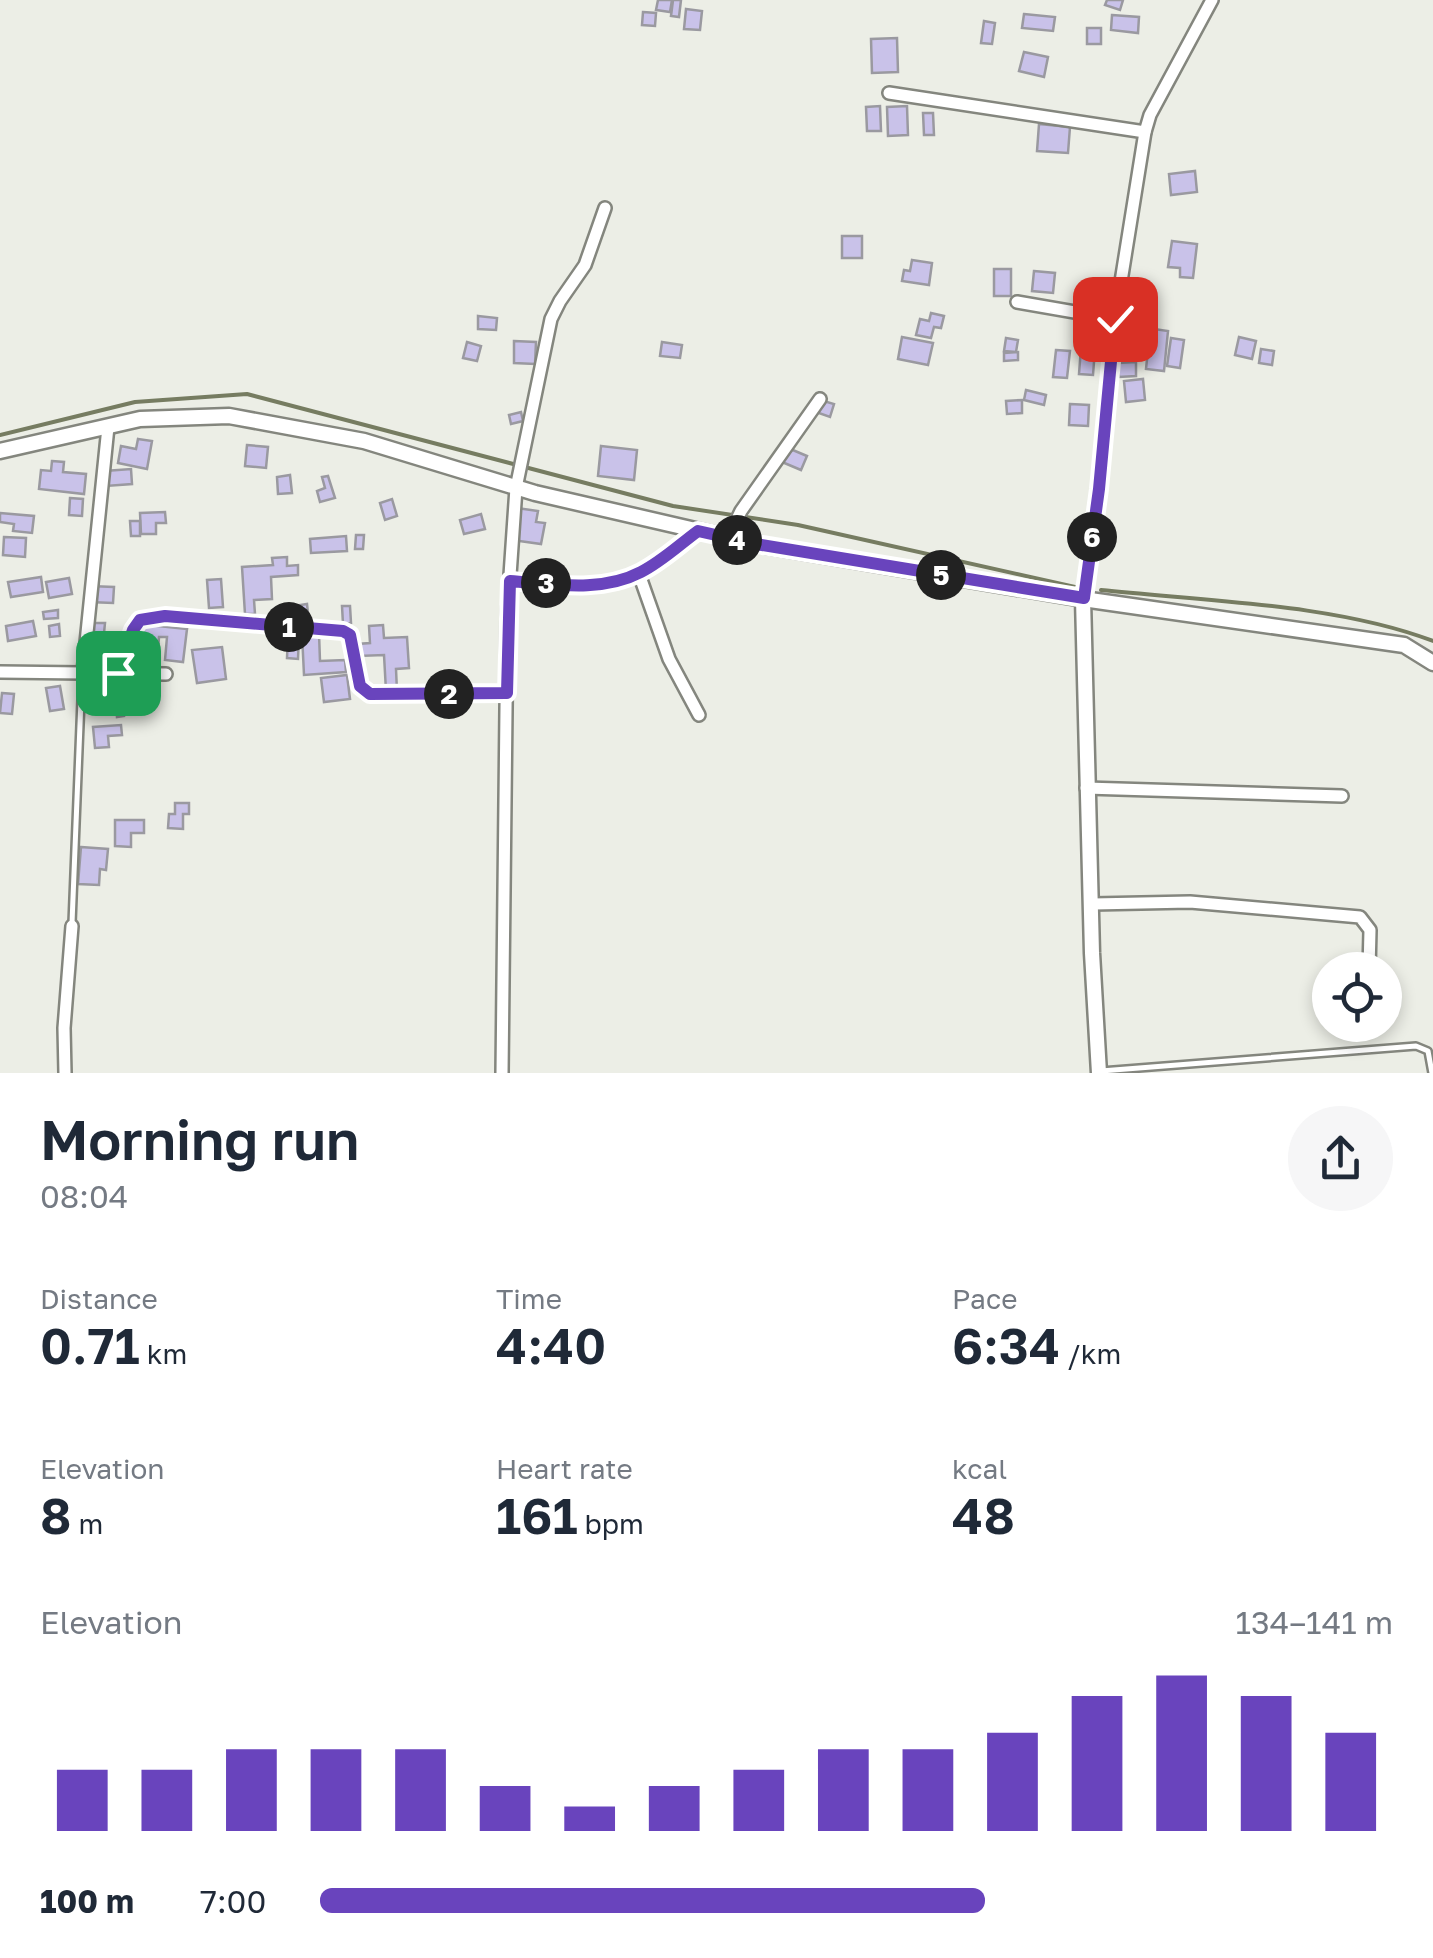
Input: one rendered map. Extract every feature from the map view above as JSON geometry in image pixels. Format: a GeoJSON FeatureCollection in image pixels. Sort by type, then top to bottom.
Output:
{"type":"FeatureCollection","features":[{"type":"Feature","properties":{"kind":"street"},"geometry":{"type":"LineString","coordinates":[[1099,1072],[1086,788],[1084,598],[1115,319],[1145,132],[1150,115],[1212,0]]}},
{"type":"Feature","properties":{"kind":"street"},"geometry":{"type":"LineString","coordinates":[[890,93],[1145,132]]}},
{"type":"Feature","properties":{"kind":"street"},"geometry":{"type":"LineString","coordinates":[[502,1073],[510,581],[518,483],[552,320],[560,300],[585,264],[605,208]]}},
{"type":"Feature","properties":{"kind":"street"},"geometry":{"type":"LineString","coordinates":[[1017,302],[1115,319]]}},
{"type":"Feature","properties":{"kind":"street"},"geometry":{"type":"LineString","coordinates":[[729,535],[741,511],[820,399]]}},
{"type":"Feature","properties":{"kind":"street"},"geometry":{"type":"LineString","coordinates":[[0,451],[140,419],[229,416],[364,441],[698,531],[1084,598],[1404,644],[1433,664]]}},
{"type":"Feature","properties":{"kind":"street"},"geometry":{"type":"LineString","coordinates":[[82,672],[108,427]]}},
{"type":"Feature","properties":{"kind":"street"},"geometry":{"type":"LineString","coordinates":[[510,581],[578,586],[618,581],[639,574],[698,531]]}},
{"type":"Feature","properties":{"kind":"street"},"geometry":{"type":"LineString","coordinates":[[639,574],[669,659],[699,715]]}},
{"type":"Feature","properties":{"kind":"street"},"geometry":{"type":"LineString","coordinates":[[118,673],[140,620],[165,616],[343,631],[354,644],[360,686],[370,694],[507,693]]}},
{"type":"Feature","properties":{"kind":"street"},"geometry":{"type":"LineString","coordinates":[[0,672],[166,674]]}},
{"type":"Feature","properties":{"kind":"street"},"geometry":{"type":"LineString","coordinates":[[1086,788],[1342,796]]}},
{"type":"Feature","properties":{"kind":"street"},"geometry":{"type":"LineString","coordinates":[[1093,904],[1190,902],[1360,917],[1370,930],[1369,952]]}},
{"type":"Feature","properties":{"kind":"street"},"geometry":{"type":"LineString","coordinates":[[65,1073],[64,1028],[72,926]]}},
{"type":"Feature","properties":{"kind":"lane"},"geometry":{"type":"LineString","coordinates":[[72,926],[82,672]]}},
{"type":"Feature","properties":{"kind":"lane"},"geometry":{"type":"LineString","coordinates":[[1099,1072],[1416,1046],[1428,1050],[1432,1073]]}},
{"type":"Feature","properties":{"kind":"building"},"geometry":{"type":"Polygon","coordinates":[[[658,0],[672,0],[670,12],[656,10],[658,0]]]}},
{"type":"Feature","properties":{"kind":"building"},"geometry":{"type":"Polygon","coordinates":[[[673,0],[681,0],[679,17],[671,16],[673,0]]]}},
{"type":"Feature","properties":{"kind":"building"},"geometry":{"type":"Polygon","coordinates":[[[1107,0],[1123,0],[1120,10],[1105,5],[1107,0]]]}},
{"type":"Feature","properties":{"kind":"building"},"geometry":{"type":"Polygon","coordinates":[[[686,9],[702,11],[700,30],[684,29],[686,9]]]}},
{"type":"Feature","properties":{"kind":"building"},"geometry":{"type":"Polygon","coordinates":[[[643,12],[656,13],[655,26],[642,25],[643,12]]]}},
{"type":"Feature","properties":{"kind":"building"},"geometry":{"type":"Polygon","coordinates":[[[1024,14],[1055,17],[1053,31],[1022,28],[1024,14]]]}},
{"type":"Feature","properties":{"kind":"building"},"geometry":{"type":"Polygon","coordinates":[[[1112,15],[1139,17],[1138,33],[1111,30],[1112,15]]]}},
{"type":"Feature","properties":{"kind":"building"},"geometry":{"type":"Polygon","coordinates":[[[984,21],[995,23],[992,44],[981,43],[984,21]]]}},
{"type":"Feature","properties":{"kind":"building"},"geometry":{"type":"Polygon","coordinates":[[[1087,28],[1101,28],[1101,44],[1087,44],[1087,28]]]}},
{"type":"Feature","properties":{"kind":"building"},"geometry":{"type":"Polygon","coordinates":[[[897,38],[898,72],[872,73],[871,39],[897,38]]]}},
{"type":"Feature","properties":{"kind":"building"},"geometry":{"type":"Polygon","coordinates":[[[1024,52],[1048,57],[1044,77],[1019,71],[1024,52]]]}},
{"type":"Feature","properties":{"kind":"building"},"geometry":{"type":"Polygon","coordinates":[[[880,106],[881,131],[867,131],[866,107],[880,106]]]}},
{"type":"Feature","properties":{"kind":"building"},"geometry":{"type":"Polygon","coordinates":[[[907,106],[908,135],[888,136],[887,107],[907,106]]]}},
{"type":"Feature","properties":{"kind":"building"},"geometry":{"type":"Polygon","coordinates":[[[923,113],[933,113],[934,135],[924,135],[923,113]]]}},
{"type":"Feature","properties":{"kind":"building"},"geometry":{"type":"Polygon","coordinates":[[[1039,124],[1070,127],[1068,153],[1037,151],[1039,124]]]}},
{"type":"Feature","properties":{"kind":"building"},"geometry":{"type":"Polygon","coordinates":[[[1195,171],[1197,192],[1171,195],[1169,174],[1195,171]]]}},
{"type":"Feature","properties":{"kind":"building"},"geometry":{"type":"Polygon","coordinates":[[[842,236],[862,236],[862,258],[842,258],[842,236]]]}},
{"type":"Feature","properties":{"kind":"building"},"geometry":{"type":"Polygon","coordinates":[[[1172,241],[1197,244],[1193,278],[1180,277],[1180,268],[1168,267],[1172,241]]]}},
{"type":"Feature","properties":{"kind":"building"},"geometry":{"type":"Polygon","coordinates":[[[912,260],[932,263],[929,285],[902,281],[912,260]]]}},
{"type":"Feature","properties":{"kind":"building"},"geometry":{"type":"Polygon","coordinates":[[[994,269],[1011,269],[1011,296],[994,296],[994,269]]]}},
{"type":"Feature","properties":{"kind":"building"},"geometry":{"type":"Polygon","coordinates":[[[1034,271],[1055,273],[1053,293],[1032,291],[1034,271]]]}},
{"type":"Feature","properties":{"kind":"building"},"geometry":{"type":"Polygon","coordinates":[[[931,313],[944,316],[941,328],[934,327],[931,338],[916,335],[920,319],[929,321],[931,313]]]}},
{"type":"Feature","properties":{"kind":"building"},"geometry":{"type":"Polygon","coordinates":[[[478,316],[497,318],[496,330],[478,329],[478,316]]]}},
{"type":"Feature","properties":{"kind":"building"},"geometry":{"type":"Polygon","coordinates":[[[1131,318],[1148,320],[1147,328],[1168,331],[1164,371],[1146,369],[1148,350],[1129,348],[1131,318]]]}},
{"type":"Feature","properties":{"kind":"building"},"geometry":{"type":"Polygon","coordinates":[[[1117,335],[1128,335],[1127,360],[1116,360],[1117,335]]]}},
{"type":"Feature","properties":{"kind":"building"},"geometry":{"type":"Polygon","coordinates":[[[902,337],[933,343],[928,365],[898,359],[902,337]]]}},
{"type":"Feature","properties":{"kind":"building"},"geometry":{"type":"Polygon","coordinates":[[[1239,337],[1256,341],[1252,359],[1235,355],[1239,337]]]}},
{"type":"Feature","properties":{"kind":"building"},"geometry":{"type":"Polygon","coordinates":[[[1006,338],[1018,340],[1016,352],[1004,351],[1006,338]]]}},
{"type":"Feature","properties":{"kind":"building"},"geometry":{"type":"Polygon","coordinates":[[[1171,338],[1184,340],[1180,368],[1167,366],[1171,338]]]}},
{"type":"Feature","properties":{"kind":"building"},"geometry":{"type":"Polygon","coordinates":[[[514,341],[536,342],[535,364],[514,363],[514,341]]]}},
{"type":"Feature","properties":{"kind":"building"},"geometry":{"type":"Polygon","coordinates":[[[467,342],[481,346],[477,361],[463,358],[467,342]]]}},
{"type":"Feature","properties":{"kind":"building"},"geometry":{"type":"Polygon","coordinates":[[[662,342],[682,345],[680,358],[660,356],[662,342]]]}},
{"type":"Feature","properties":{"kind":"building"},"geometry":{"type":"Polygon","coordinates":[[[1081,348],[1095,349],[1093,375],[1079,374],[1081,348]]]}},
{"type":"Feature","properties":{"kind":"building"},"geometry":{"type":"Polygon","coordinates":[[[1261,349],[1274,351],[1272,365],[1259,363],[1261,349]]]}},
{"type":"Feature","properties":{"kind":"building"},"geometry":{"type":"Polygon","coordinates":[[[1056,350],[1070,351],[1067,378],[1053,377],[1056,350]]]}},
{"type":"Feature","properties":{"kind":"building"},"geometry":{"type":"Polygon","coordinates":[[[1018,352],[1018,360],[1004,361],[1004,353],[1018,352]]]}},
{"type":"Feature","properties":{"kind":"building"},"geometry":{"type":"Polygon","coordinates":[[[1136,362],[1136,376],[1119,377],[1118,363],[1136,362]]]}},
{"type":"Feature","properties":{"kind":"building"},"geometry":{"type":"Polygon","coordinates":[[[1143,379],[1145,400],[1126,402],[1124,381],[1143,379]]]}},
{"type":"Feature","properties":{"kind":"building"},"geometry":{"type":"Polygon","coordinates":[[[1026,390],[1046,395],[1044,405],[1024,400],[1026,390]]]}},
{"type":"Feature","properties":{"kind":"building"},"geometry":{"type":"Polygon","coordinates":[[[817,399],[834,404],[830,417],[813,411],[817,399]]]}},
{"type":"Feature","properties":{"kind":"building"},"geometry":{"type":"Polygon","coordinates":[[[1022,400],[1022,413],[1007,414],[1006,401],[1022,400]]]}},
{"type":"Feature","properties":{"kind":"building"},"geometry":{"type":"Polygon","coordinates":[[[1070,404],[1089,405],[1088,426],[1069,425],[1070,404]]]}},
{"type":"Feature","properties":{"kind":"building"},"geometry":{"type":"Polygon","coordinates":[[[521,412],[523,421],[511,424],[509,415],[521,412]]]}},
{"type":"Feature","properties":{"kind":"building"},"geometry":{"type":"Polygon","coordinates":[[[138,439],[152,441],[147,469],[118,463],[121,446],[136,449],[138,439]]]}},
{"type":"Feature","properties":{"kind":"building"},"geometry":{"type":"Polygon","coordinates":[[[247,445],[268,447],[266,468],[245,466],[247,445]]]}},
{"type":"Feature","properties":{"kind":"building"},"geometry":{"type":"Polygon","coordinates":[[[601,446],[637,450],[634,480],[598,476],[601,446]]]}},
{"type":"Feature","properties":{"kind":"building"},"geometry":{"type":"Polygon","coordinates":[[[788,448],[807,456],[801,470],[782,462],[788,448]]]}},
{"type":"Feature","properties":{"kind":"building"},"geometry":{"type":"Polygon","coordinates":[[[52,461],[64,462],[63,472],[86,474],[84,494],[39,489],[41,470],[51,471],[52,461]]]}},
{"type":"Feature","properties":{"kind":"building"},"geometry":{"type":"Polygon","coordinates":[[[131,469],[132,484],[106,486],[105,471],[131,469]]]}},
{"type":"Feature","properties":{"kind":"building"},"geometry":{"type":"Polygon","coordinates":[[[290,475],[292,493],[278,494],[277,477],[290,475]]]}},
{"type":"Feature","properties":{"kind":"building"},"geometry":{"type":"Polygon","coordinates":[[[328,476],[335,498],[320,502],[317,491],[325,488],[322,477],[328,476]]]}},
{"type":"Feature","properties":{"kind":"building"},"geometry":{"type":"Polygon","coordinates":[[[70,498],[83,499],[82,516],[69,515],[70,498]]]}},
{"type":"Feature","properties":{"kind":"building"},"geometry":{"type":"Polygon","coordinates":[[[392,499],[397,516],[385,520],[380,503],[392,499]]]}},
{"type":"Feature","properties":{"kind":"building"},"geometry":{"type":"Polygon","coordinates":[[[517,508],[538,511],[536,522],[545,523],[541,544],[512,540],[517,508]]]}},
{"type":"Feature","properties":{"kind":"building"},"geometry":{"type":"Polygon","coordinates":[[[165,512],[166,523],[156,523],[156,534],[141,534],[140,513],[165,512]]]}},
{"type":"Feature","properties":{"kind":"building"},"geometry":{"type":"Polygon","coordinates":[[[0,513],[34,516],[32,533],[13,531],[14,524],[0,522],[0,513]]]}},
{"type":"Feature","properties":{"kind":"building"},"geometry":{"type":"Polygon","coordinates":[[[481,514],[485,529],[464,534],[460,520],[481,514]]]}},
{"type":"Feature","properties":{"kind":"building"},"geometry":{"type":"Polygon","coordinates":[[[130,521],[140,521],[140,536],[131,536],[130,521]]]}},
{"type":"Feature","properties":{"kind":"building"},"geometry":{"type":"Polygon","coordinates":[[[356,535],[364,535],[363,549],[355,549],[356,535]]]}},
{"type":"Feature","properties":{"kind":"building"},"geometry":{"type":"Polygon","coordinates":[[[346,536],[347,551],[311,553],[310,539],[346,536]]]}},
{"type":"Feature","properties":{"kind":"building"},"geometry":{"type":"Polygon","coordinates":[[[4,537],[26,538],[25,557],[3,555],[4,537]]]}},
{"type":"Feature","properties":{"kind":"building"},"geometry":{"type":"Polygon","coordinates":[[[287,557],[287,566],[298,565],[298,575],[271,577],[272,599],[254,600],[255,614],[245,614],[242,567],[273,565],[272,558],[287,557]]]}},
{"type":"Feature","properties":{"kind":"building"},"geometry":{"type":"Polygon","coordinates":[[[41,577],[43,592],[11,597],[8,582],[41,577]]]}},
{"type":"Feature","properties":{"kind":"building"},"geometry":{"type":"Polygon","coordinates":[[[69,578],[72,594],[49,598],[46,582],[69,578]]]}},
{"type":"Feature","properties":{"kind":"building"},"geometry":{"type":"Polygon","coordinates":[[[221,579],[223,607],[209,608],[207,580],[221,579]]]}},
{"type":"Feature","properties":{"kind":"building"},"geometry":{"type":"Polygon","coordinates":[[[89,586],[114,587],[113,603],[89,602],[89,586]]]}},
{"type":"Feature","properties":{"kind":"building"},"geometry":{"type":"Polygon","coordinates":[[[307,604],[309,623],[297,625],[294,606],[307,604]]]}},
{"type":"Feature","properties":{"kind":"building"},"geometry":{"type":"Polygon","coordinates":[[[342,606],[350,606],[351,623],[343,624],[342,606]]]}},
{"type":"Feature","properties":{"kind":"building"},"geometry":{"type":"Polygon","coordinates":[[[58,610],[58,618],[44,619],[43,612],[58,610]]]}},
{"type":"Feature","properties":{"kind":"building"},"geometry":{"type":"Polygon","coordinates":[[[33,621],[36,636],[8,641],[6,626],[33,621]]]}},
{"type":"Feature","properties":{"kind":"building"},"geometry":{"type":"Polygon","coordinates":[[[92,623],[105,623],[104,633],[92,633],[92,623]]]}},
{"type":"Feature","properties":{"kind":"building"},"geometry":{"type":"Polygon","coordinates":[[[59,624],[60,636],[50,637],[49,626],[59,624]]]}},
{"type":"Feature","properties":{"kind":"building"},"geometry":{"type":"Polygon","coordinates":[[[139,624],[187,629],[183,662],[165,660],[167,637],[159,637],[158,651],[146,650],[147,639],[137,638],[139,624]]]}},
{"type":"Feature","properties":{"kind":"building"},"geometry":{"type":"Polygon","coordinates":[[[383,625],[384,638],[407,637],[409,668],[396,669],[397,691],[386,691],[384,655],[358,656],[357,644],[370,643],[369,626],[383,625]]]}},
{"type":"Feature","properties":{"kind":"building"},"geometry":{"type":"Polygon","coordinates":[[[319,633],[320,661],[345,660],[346,672],[304,675],[302,634],[319,633]]]}},
{"type":"Feature","properties":{"kind":"building"},"geometry":{"type":"Polygon","coordinates":[[[288,635],[299,636],[298,659],[287,658],[288,635]]]}},
{"type":"Feature","properties":{"kind":"building"},"geometry":{"type":"Polygon","coordinates":[[[90,636],[103,637],[102,650],[89,649],[90,636]]]}},
{"type":"Feature","properties":{"kind":"building"},"geometry":{"type":"Polygon","coordinates":[[[222,647],[226,679],[197,683],[192,650],[222,647]]]}},
{"type":"Feature","properties":{"kind":"building"},"geometry":{"type":"Polygon","coordinates":[[[98,654],[116,654],[116,668],[98,668],[98,654]]]}},
{"type":"Feature","properties":{"kind":"building"},"geometry":{"type":"Polygon","coordinates":[[[347,675],[350,699],[324,702],[321,678],[347,675]]]}},
{"type":"Feature","properties":{"kind":"building"},"geometry":{"type":"Polygon","coordinates":[[[60,686],[64,709],[50,711],[46,688],[60,686]]]}},
{"type":"Feature","properties":{"kind":"building"},"geometry":{"type":"Polygon","coordinates":[[[123,689],[124,716],[117,717],[115,690],[123,689]]]}},
{"type":"Feature","properties":{"kind":"building"},"geometry":{"type":"Polygon","coordinates":[[[2,693],[14,694],[12,714],[0,713],[2,693]]]}},
{"type":"Feature","properties":{"kind":"building"},"geometry":{"type":"Polygon","coordinates":[[[121,725],[122,735],[108,736],[109,747],[95,748],[93,727],[121,725]]]}},
{"type":"Feature","properties":{"kind":"building"},"geometry":{"type":"Polygon","coordinates":[[[175,803],[189,803],[189,814],[183,814],[183,829],[168,828],[175,803]]]}},
{"type":"Feature","properties":{"kind":"building"},"geometry":{"type":"Polygon","coordinates":[[[115,820],[144,820],[144,833],[131,833],[131,847],[115,846],[115,820]]]}},
{"type":"Feature","properties":{"kind":"building"},"geometry":{"type":"Polygon","coordinates":[[[81,847],[108,849],[106,870],[100,869],[99,885],[78,884],[81,847]]]}},
{"type":"Feature","properties":{"kind":"waterway"},"geometry":{"type":"LineString","coordinates":[[0,435],[135,402],[247,394],[673,506],[798,525],[1075,587]]}},
{"type":"Feature","properties":{"kind":"waterway"},"geometry":{"type":"LineString","coordinates":[[1101,590],[1313,612],[1355,619],[1433,641]]}},
{"type":"Feature","properties":{"kind":"route"},"geometry":{"type":"LineString","coordinates":[[118,673],[140,620],[165,616],[343,631],[354,644],[360,686],[370,694],[507,693],[510,581],[578,586],[618,581],[639,574],[698,531],[1084,598],[1115,319]]}}]}
